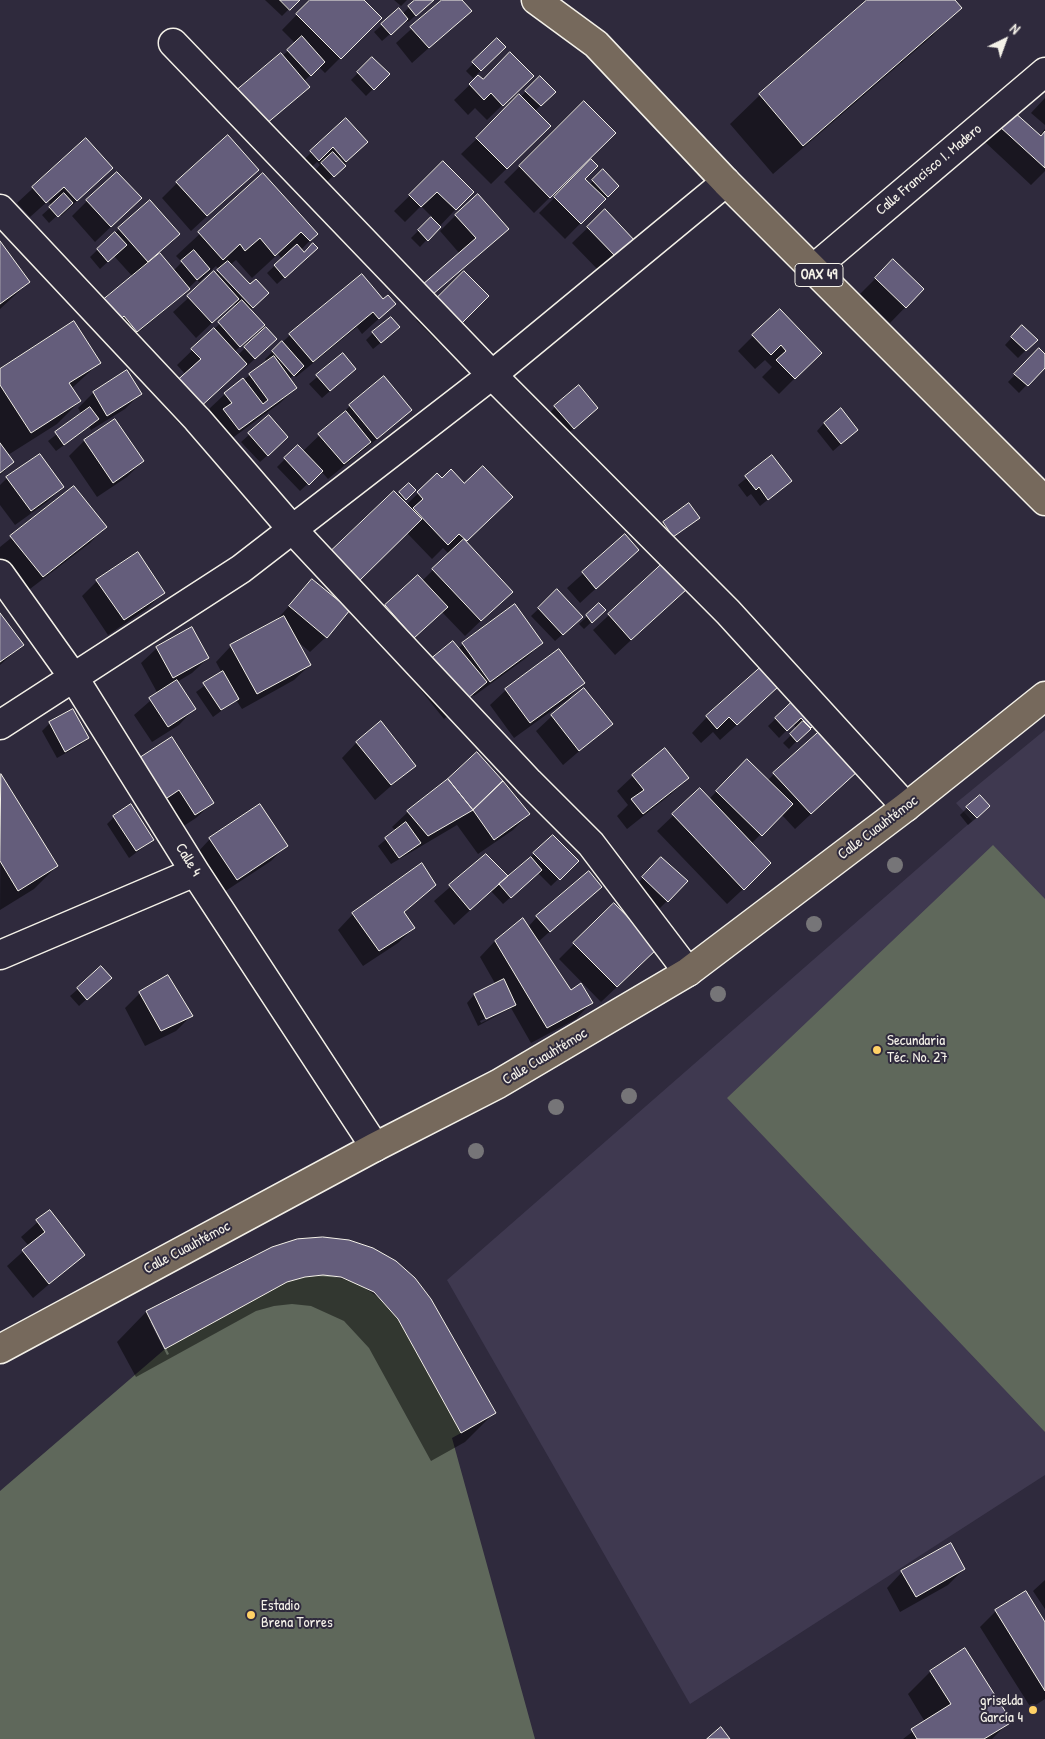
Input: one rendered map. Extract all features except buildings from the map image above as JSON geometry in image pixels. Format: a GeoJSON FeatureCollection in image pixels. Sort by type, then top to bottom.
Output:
{"type":"FeatureCollection","features":[{"type":"Feature","properties":{"kind":"main road","name":"OAX 49"},"geometry":{"type":"LineString","coordinates":[[570,0],[596,44]]}},
{"type":"Feature","properties":{"kind":"main road","name":"OAX 49"},"geometry":{"type":"LineString","coordinates":[[540,1],[596,44],[726,182],[1045,501]]}},
{"type":"Feature","properties":{"kind":"main road","name":"Calle Cuauhtémoc"},"geometry":{"type":"LineString","coordinates":[[0,1349],[375,1147],[498,1084],[688,972],[906,807],[1045,696]]}},
{"type":"Feature","properties":{"kind":"street"},"geometry":{"type":"LineString","coordinates":[[173,43],[492,376],[728,612],[906,807]]}},
{"type":"Feature","properties":{"kind":"street","name":"Calle Francisco I. Madero"},"geometry":{"type":"LineString","coordinates":[[813,269],[1045,72]]}},
{"type":"Feature","properties":{"kind":"street"},"geometry":{"type":"LineString","coordinates":[[0,725],[241,568],[492,376],[726,182]]}},
{"type":"Feature","properties":{"kind":"street"},"geometry":{"type":"LineString","coordinates":[[0,209],[197,419],[292,529],[529,782],[591,844],[688,972]]}},
{"type":"Feature","properties":{"kind":"street","name":"Calle 4"},"geometry":{"type":"LineString","coordinates":[[0,574],[74,678],[195,872],[375,1147]]}},
{"type":"Feature","properties":{"kind":"street"},"geometry":{"type":"LineString","coordinates":[[0,955],[195,872]]}},
{"type":"Feature","properties":{"kind":"shaded area","name":"Secundaria Téc. No. 27"},"geometry":{"type":"Polygon","coordinates":[[[1045,730],[1045,1475],[690,1704],[447,1280],[972,821],[956,803],[1045,730]]]}},
{"type":"Feature","properties":{"kind":"green space"},"geometry":{"type":"Polygon","coordinates":[[[993,845],[1045,899],[1045,1432],[727,1098],[993,845]]]}},
{"type":"Feature","properties":{"kind":"green space","name":"Estadio Brena Torres"},"geometry":{"type":"Polygon","coordinates":[[[323,1275],[346,1280],[365,1288],[382,1301],[398,1319],[461,1433],[452,1438],[535,1739],[0,1739],[0,1491],[165,1349],[287,1282],[323,1275]]]}},
{"type":"Feature","properties":{"kind":"place","name":"Secundaria Téc. No. 27"},"geometry":{"type":"Point","coordinates":[877,1050]}},
{"type":"Feature","properties":{"kind":"place","name":"Estadio Brena Torres"},"geometry":{"type":"Point","coordinates":[251,1615]}},
{"type":"Feature","properties":{"kind":"place","name":"griselda García 4"},"geometry":{"type":"Point","coordinates":[1033,1710]}}]}
